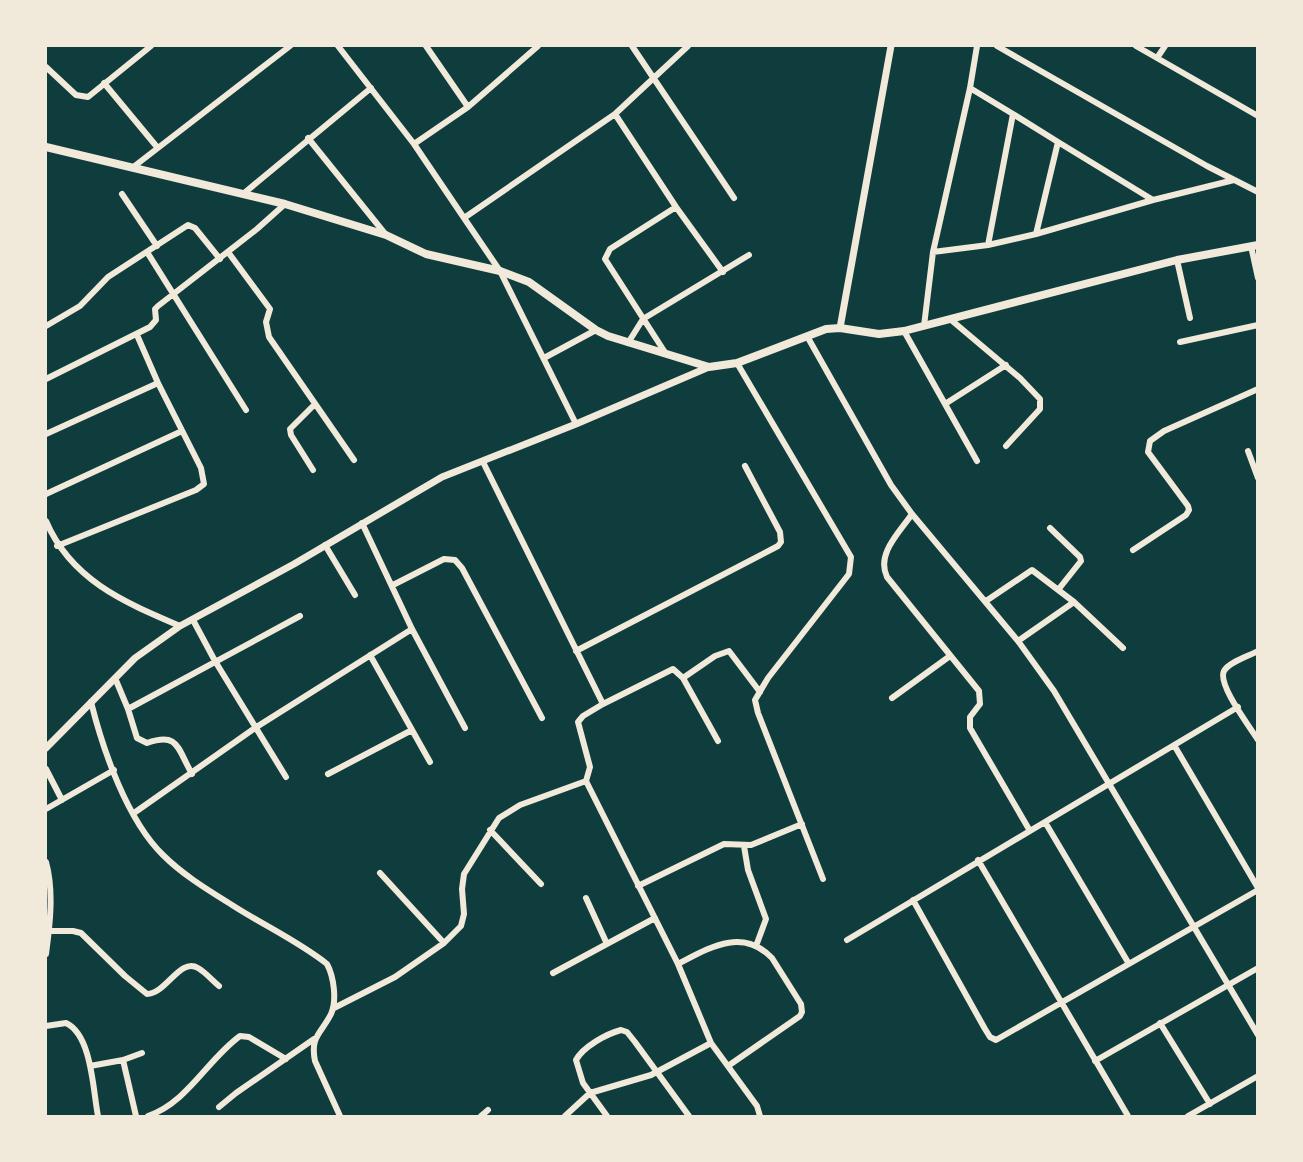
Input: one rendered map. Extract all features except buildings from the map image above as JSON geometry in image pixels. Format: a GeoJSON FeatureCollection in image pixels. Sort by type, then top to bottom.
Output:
{"type":"FeatureCollection","features":[{"type":"Feature","properties":{"kind":"main road"},"geometry":{"type":"LineString","coordinates":[[46,147],[285,204],[386,235],[426,254],[500,271],[537,287],[596,330],[628,343],[709,368],[737,363],[826,329],[840,328],[879,334],[904,331],[1177,260],[1254,246]]}},
{"type":"Feature","properties":{"kind":"street"},"geometry":{"type":"LineString","coordinates":[[46,67],[82,98],[94,93],[151,46]]}},
{"type":"Feature","properties":{"kind":"street"},"geometry":{"type":"LineString","coordinates":[[132,168],[290,46]]}},
{"type":"Feature","properties":{"kind":"street"},"geometry":{"type":"LineString","coordinates":[[338,46],[414,144],[500,271],[576,424]]}},
{"type":"Feature","properties":{"kind":"street"},"geometry":{"type":"LineString","coordinates":[[426,46],[468,107]]}},
{"type":"Feature","properties":{"kind":"street"},"geometry":{"type":"LineString","coordinates":[[414,144],[468,107],[538,46]]}},
{"type":"Feature","properties":{"kind":"street"},"geometry":{"type":"LineString","coordinates":[[632,46],[734,198]]}},
{"type":"Feature","properties":{"kind":"street"},"geometry":{"type":"LineString","coordinates":[[464,218],[615,114],[688,46]]}},
{"type":"Feature","properties":{"kind":"street"},"geometry":{"type":"LineString","coordinates":[[840,328],[891,46]]}},
{"type":"Feature","properties":{"kind":"street"},"geometry":{"type":"LineString","coordinates":[[924,326],[933,252],[977,46]]}},
{"type":"Feature","properties":{"kind":"street"},"geometry":{"type":"LineString","coordinates":[[997,46],[1258,192]]}},
{"type":"Feature","properties":{"kind":"street"},"geometry":{"type":"LineString","coordinates":[[1136,46],[1258,116]]}},
{"type":"Feature","properties":{"kind":"street"},"geometry":{"type":"LineString","coordinates":[[1157,58],[1165,46]]}},
{"type":"Feature","properties":{"kind":"street"},"geometry":{"type":"LineString","coordinates":[[104,83],[157,147]]}},
{"type":"Feature","properties":{"kind":"street"},"geometry":{"type":"LineString","coordinates":[[243,194],[371,88]]}},
{"type":"Feature","properties":{"kind":"street"},"geometry":{"type":"LineString","coordinates":[[970,88],[1153,200]]}},
{"type":"Feature","properties":{"kind":"street"},"geometry":{"type":"LineString","coordinates":[[615,114],[676,207],[723,272]]}},
{"type":"Feature","properties":{"kind":"street"},"geometry":{"type":"LineString","coordinates":[[988,245],[1013,114]]}},
{"type":"Feature","properties":{"kind":"street"},"geometry":{"type":"LineString","coordinates":[[308,138],[386,235]]}},
{"type":"Feature","properties":{"kind":"street"},"geometry":{"type":"LineString","coordinates":[[1036,234],[1058,142]]}},
{"type":"Feature","properties":{"kind":"street"},"geometry":{"type":"LineString","coordinates":[[933,252],[988,245],[1036,234],[1234,180]]}},
{"type":"Feature","properties":{"kind":"street"},"geometry":{"type":"LineString","coordinates":[[122,194],[157,246]]}},
{"type":"Feature","properties":{"kind":"street"},"geometry":{"type":"LineString","coordinates":[[46,379],[137,335],[153,324],[155,309],[285,204]]}},
{"type":"Feature","properties":{"kind":"street"},"geometry":{"type":"LineString","coordinates":[[666,354],[608,264],[606,254],[676,207]]}},
{"type":"Feature","properties":{"kind":"street"},"geometry":{"type":"LineString","coordinates":[[46,326],[80,306],[92,296],[100,284],[182,228],[192,226],[220,258]]}},
{"type":"Feature","properties":{"kind":"street"},"geometry":{"type":"LineString","coordinates":[[1254,246],[1258,278]]}},
{"type":"Feature","properties":{"kind":"street"},"geometry":{"type":"LineString","coordinates":[[147,252],[246,410]]}},
{"type":"Feature","properties":{"kind":"street"},"geometry":{"type":"LineString","coordinates":[[228,252],[268,304],[270,309],[266,327],[269,337],[354,460]]}},
{"type":"Feature","properties":{"kind":"street"},"geometry":{"type":"LineString","coordinates":[[628,343],[643,319],[749,255]]}},
{"type":"Feature","properties":{"kind":"street"},"geometry":{"type":"LineString","coordinates":[[1177,260],[1190,318]]}},
{"type":"Feature","properties":{"kind":"street"},"geometry":{"type":"LineString","coordinates":[[950,319],[1037,394],[1041,404],[1032,419],[1006,446]]}},
{"type":"Feature","properties":{"kind":"street"},"geometry":{"type":"LineString","coordinates":[[1180,342],[1258,325]]}},
{"type":"Feature","properties":{"kind":"street"},"geometry":{"type":"LineString","coordinates":[[544,358],[596,330]]}},
{"type":"Feature","properties":{"kind":"street"},"geometry":{"type":"LineString","coordinates":[[904,331],[976,461]]}},
{"type":"Feature","properties":{"kind":"street"},"geometry":{"type":"LineString","coordinates":[[57,546],[196,490],[204,484],[201,468],[137,335]]}},
{"type":"Feature","properties":{"kind":"street"},"geometry":{"type":"LineString","coordinates":[[807,336],[883,472],[912,514],[986,601],[1054,691],[1258,1035]]}},
{"type":"Feature","properties":{"kind":"street"},"geometry":{"type":"LineString","coordinates":[[737,363],[851,557],[849,574],[755,699],[755,705],[823,879]]}},
{"type":"Feature","properties":{"kind":"street"},"geometry":{"type":"LineString","coordinates":[[945,404],[1006,365]]}},
{"type":"Feature","properties":{"kind":"street"},"geometry":{"type":"LineString","coordinates":[[47,744],[145,649],[180,626],[442,477],[709,368]]}},
{"type":"Feature","properties":{"kind":"street"},"geometry":{"type":"LineString","coordinates":[[46,434],[158,383]]}},
{"type":"Feature","properties":{"kind":"street"},"geometry":{"type":"LineString","coordinates":[[1133,550],[1186,515],[1189,510],[1148,452],[1150,441],[1164,431],[1258,389]]}},
{"type":"Feature","properties":{"kind":"street"},"geometry":{"type":"LineString","coordinates":[[313,470],[290,429],[315,404]]}},
{"type":"Feature","properties":{"kind":"street"},"geometry":{"type":"LineString","coordinates":[[46,494],[182,431]]}},
{"type":"Feature","properties":{"kind":"street"},"geometry":{"type":"LineString","coordinates":[[1248,451],[1258,478]]}},
{"type":"Feature","properties":{"kind":"street"},"geometry":{"type":"LineString","coordinates":[[483,462],[603,704]]}},
{"type":"Feature","properties":{"kind":"street"},"geometry":{"type":"LineString","coordinates":[[576,651],[778,546],[781,542],[780,532],[746,466]]}},
{"type":"Feature","properties":{"kind":"street"},"geometry":{"type":"LineString","coordinates":[[912,514],[886,551],[882,568],[979,691],[980,704],[970,717],[970,728],[1030,831]]}},
{"type":"Feature","properties":{"kind":"street"},"geometry":{"type":"LineString","coordinates":[[46,521],[57,546],[78,570],[102,587],[180,626]]}},
{"type":"Feature","properties":{"kind":"street"},"geometry":{"type":"LineString","coordinates":[[362,523],[412,629],[465,728]]}},
{"type":"Feature","properties":{"kind":"street"},"geometry":{"type":"LineString","coordinates":[[1050,528],[1081,561],[1058,590]]}},
{"type":"Feature","properties":{"kind":"street"},"geometry":{"type":"LineString","coordinates":[[325,545],[355,595]]}},
{"type":"Feature","properties":{"kind":"street"},"geometry":{"type":"LineString","coordinates":[[393,585],[444,559],[455,560],[462,568],[541,718]]}},
{"type":"Feature","properties":{"kind":"street"},"geometry":{"type":"LineString","coordinates":[[986,601],[1028,571],[1038,574],[1074,602],[1123,648]]}},
{"type":"Feature","properties":{"kind":"street"},"geometry":{"type":"LineString","coordinates":[[1018,641],[1074,602]]}},
{"type":"Feature","properties":{"kind":"street"},"geometry":{"type":"LineString","coordinates":[[128,709],[300,616]]}},
{"type":"Feature","properties":{"kind":"street"},"geometry":{"type":"LineString","coordinates":[[193,620],[286,777]]}},
{"type":"Feature","properties":{"kind":"street"},"geometry":{"type":"LineString","coordinates":[[134,813],[255,728],[412,629]]}},
{"type":"Feature","properties":{"kind":"street"},"geometry":{"type":"LineString","coordinates":[[683,678],[723,651],[729,651],[760,692]]}},
{"type":"Feature","properties":{"kind":"street"},"geometry":{"type":"LineString","coordinates":[[1258,651],[1227,667],[1223,673],[1224,683],[1258,740]]}},
{"type":"Feature","properties":{"kind":"street"},"geometry":{"type":"LineString","coordinates":[[370,655],[430,762]]}},
{"type":"Feature","properties":{"kind":"street"},"geometry":{"type":"LineString","coordinates":[[892,698],[950,656]]}},
{"type":"Feature","properties":{"kind":"street"},"geometry":{"type":"LineString","coordinates":[[719,741],[683,678],[673,669],[603,704],[578,722],[590,767],[586,781],[678,964],[711,1043],[757,1106],[760,1116]]}},
{"type":"Feature","properties":{"kind":"street"},"geometry":{"type":"LineString","coordinates":[[115,678],[137,738],[146,743],[169,739],[192,774]]}},
{"type":"Feature","properties":{"kind":"street"},"geometry":{"type":"LineString","coordinates":[[91,702],[114,770],[134,813],[154,844],[184,874],[327,964],[331,971],[334,1008]]}},
{"type":"Feature","properties":{"kind":"street"},"geometry":{"type":"LineString","coordinates":[[847,940],[1238,707]]}},
{"type":"Feature","properties":{"kind":"street"},"geometry":{"type":"LineString","coordinates":[[328,774],[412,730]]}},
{"type":"Feature","properties":{"kind":"street"},"geometry":{"type":"LineString","coordinates":[[913,900],[990,1037],[996,1040],[1061,1005],[1258,889],[1174,745]]}},
{"type":"Feature","properties":{"kind":"street"},"geometry":{"type":"LineString","coordinates":[[46,769],[62,800]]}},
{"type":"Feature","properties":{"kind":"street"},"geometry":{"type":"LineString","coordinates":[[46,810],[114,770]]}},
{"type":"Feature","properties":{"kind":"street"},"geometry":{"type":"LineString","coordinates":[[340,1116],[315,1061],[313,1046],[334,1008],[395,977],[444,943],[461,926],[464,914],[464,874],[499,818],[510,810],[586,781]]}},
{"type":"Feature","properties":{"kind":"street"},"geometry":{"type":"LineString","coordinates":[[1045,822],[1129,964]]}},
{"type":"Feature","properties":{"kind":"street"},"geometry":{"type":"LineString","coordinates":[[638,886],[724,844],[730,842],[744,846],[802,824]]}},
{"type":"Feature","properties":{"kind":"street"},"geometry":{"type":"LineString","coordinates":[[490,830],[541,884]]}},
{"type":"Feature","properties":{"kind":"street"},"geometry":{"type":"LineString","coordinates":[[744,846],[748,870],[766,919],[756,946]]}},
{"type":"Feature","properties":{"kind":"street"},"geometry":{"type":"LineString","coordinates":[[978,860],[1128,1116]]}},
{"type":"Feature","properties":{"kind":"street"},"geometry":{"type":"LineString","coordinates":[[46,862],[50,891],[46,954]]}},
{"type":"Feature","properties":{"kind":"street"},"geometry":{"type":"LineString","coordinates":[[380,873],[444,943]]}},
{"type":"Feature","properties":{"kind":"street"},"geometry":{"type":"LineString","coordinates":[[586,898],[607,944]]}},
{"type":"Feature","properties":{"kind":"street"},"geometry":{"type":"LineString","coordinates":[[553,973],[656,918]]}},
{"type":"Feature","properties":{"kind":"street"},"geometry":{"type":"LineString","coordinates":[[49,931],[81,933],[147,994],[156,993],[182,968],[190,965],[197,967],[219,986]]}},
{"type":"Feature","properties":{"kind":"street"},"geometry":{"type":"LineString","coordinates":[[678,964],[712,947],[739,940],[756,946],[772,958],[801,1004],[802,1012],[728,1066]]}},
{"type":"Feature","properties":{"kind":"street"},"geometry":{"type":"LineString","coordinates":[[1095,1061],[1258,968]]}},
{"type":"Feature","properties":{"kind":"street"},"geometry":{"type":"LineString","coordinates":[[46,1026],[66,1023],[79,1032],[90,1066],[98,1116]]}},
{"type":"Feature","properties":{"kind":"street"},"geometry":{"type":"LineString","coordinates":[[1160,1023],[1210,1104]]}},
{"type":"Feature","properties":{"kind":"street"},"geometry":{"type":"LineString","coordinates":[[607,1116],[583,1083],[576,1060],[579,1055],[614,1031],[621,1030],[627,1032],[690,1116]]}},
{"type":"Feature","properties":{"kind":"street"},"geometry":{"type":"LineString","coordinates":[[148,1116],[177,1099],[240,1036],[249,1037],[286,1059]]}},
{"type":"Feature","properties":{"kind":"street"},"geometry":{"type":"LineString","coordinates":[[219,1107],[316,1038]]}},
{"type":"Feature","properties":{"kind":"street"},"geometry":{"type":"LineString","coordinates":[[565,1116],[590,1093],[626,1084],[657,1072],[711,1043]]}},
{"type":"Feature","properties":{"kind":"street"},"geometry":{"type":"LineString","coordinates":[[90,1066],[123,1060],[142,1053]]}},
{"type":"Feature","properties":{"kind":"street"},"geometry":{"type":"LineString","coordinates":[[123,1060],[136,1116]]}},
{"type":"Feature","properties":{"kind":"street"},"geometry":{"type":"LineString","coordinates":[[1188,1116],[1197,1114],[1258,1076]]}},
{"type":"Feature","properties":{"kind":"street"},"geometry":{"type":"LineString","coordinates":[[481,1116],[488,1110]]}}]}
